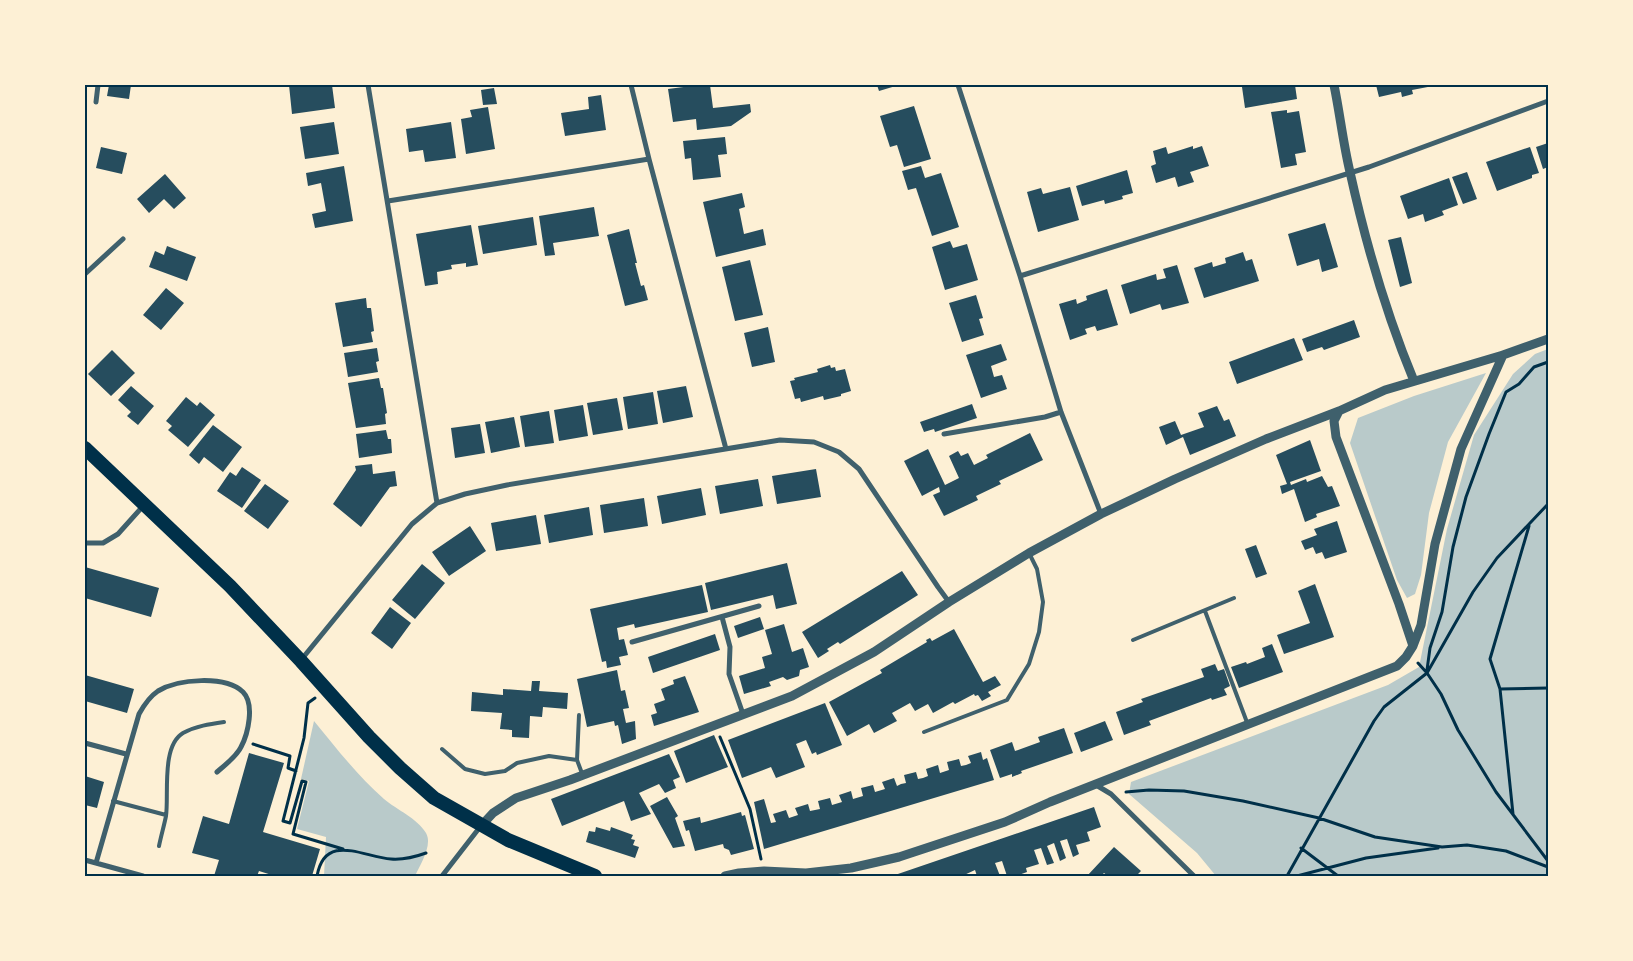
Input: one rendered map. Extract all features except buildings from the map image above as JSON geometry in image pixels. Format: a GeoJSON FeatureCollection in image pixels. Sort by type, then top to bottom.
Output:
{"type":"FeatureCollection","features":[{"type":"Feature","properties":{"kind":"highway"},"geometry":{"type":"LineString","coordinates":[[85,448],[230,586],[301,660],[352,719],[400,768],[434,798],[481,826],[535,852],[595,876]]}},
{"type":"Feature","properties":{"kind":"street"},"geometry":{"type":"LineString","coordinates":[[96,102],[98,85]]}},
{"type":"Feature","properties":{"kind":"street"},"geometry":{"type":"LineString","coordinates":[[368,85],[437,502]]}},
{"type":"Feature","properties":{"kind":"street"},"geometry":{"type":"LineString","coordinates":[[631,85],[726,449]]}},
{"type":"Feature","properties":{"kind":"street"},"geometry":{"type":"LineString","coordinates":[[958,85],[1020,276],[1061,412],[1101,514]]}},
{"type":"Feature","properties":{"kind":"street"},"geometry":{"type":"LineString","coordinates":[[1334,85],[1350,172],[1369,245],[1387,306],[1414,381]]}},
{"type":"Feature","properties":{"kind":"street"},"geometry":{"type":"LineString","coordinates":[[1020,276],[1369,167],[1548,101]]}},
{"type":"Feature","properties":{"kind":"street"},"geometry":{"type":"LineString","coordinates":[[388,201],[649,159]]}},
{"type":"Feature","properties":{"kind":"street"},"geometry":{"type":"LineString","coordinates":[[85,274],[123,239]]}},
{"type":"Feature","properties":{"kind":"street"},"geometry":{"type":"LineString","coordinates":[[442,876],[493,813],[516,798],[583,776],[792,696],[874,652],[949,602],[1029,553],[1101,514],[1175,479],[1386,390],[1503,355],[1548,339]]}},
{"type":"Feature","properties":{"kind":"street"},"geometry":{"type":"LineString","coordinates":[[725,876],[764,871],[802,875],[851,868],[899,857],[1004,822],[1050,802],[1397,666],[1413,646],[1420,625],[1435,544],[1461,449],[1503,355]]}},
{"type":"Feature","properties":{"kind":"street"},"geometry":{"type":"LineString","coordinates":[[1338,411],[1334,421],[1336,437],[1413,646]]}},
{"type":"Feature","properties":{"kind":"street"},"geometry":{"type":"LineString","coordinates":[[944,434],[1045,417],[1061,412]]}},
{"type":"Feature","properties":{"kind":"street"},"geometry":{"type":"LineString","coordinates":[[301,660],[412,524],[437,502],[507,485],[780,440],[814,442],[839,452],[859,469],[949,602]]}},
{"type":"Feature","properties":{"kind":"street"},"geometry":{"type":"LineString","coordinates":[[85,543],[103,543],[118,534],[144,504]]}},
{"type":"Feature","properties":{"kind":"street"},"geometry":{"type":"LineString","coordinates":[[632,642],[759,606]]}},
{"type":"Feature","properties":{"kind":"street"},"geometry":{"type":"LineString","coordinates":[[722,617],[730,647],[729,674],[744,714]]}},
{"type":"Feature","properties":{"kind":"street"},"geometry":{"type":"LineString","coordinates":[[96,863],[138,714],[150,697],[167,687],[200,681],[233,686],[243,692],[250,711],[249,722],[241,748],[217,772]]}},
{"type":"Feature","properties":{"kind":"street"},"geometry":{"type":"LineString","coordinates":[[85,742],[126,754]]}},
{"type":"Feature","properties":{"kind":"street"},"geometry":{"type":"LineString","coordinates":[[1096,785],[1111,794],[1194,876]]}},
{"type":"Feature","properties":{"kind":"street"},"geometry":{"type":"LineString","coordinates":[[85,860],[143,876]]}},
{"type":"Feature","properties":{"kind":"lane"},"geometry":{"type":"LineString","coordinates":[[924,732],[1007,700],[1029,664],[1039,632],[1043,602],[1037,569],[1029,553]]}},
{"type":"Feature","properties":{"kind":"lane"},"geometry":{"type":"LineString","coordinates":[[1134,640],[1234,598]]}},
{"type":"Feature","properties":{"kind":"lane"},"geometry":{"type":"LineString","coordinates":[[1205,611],[1248,725]]}},
{"type":"Feature","properties":{"kind":"lane"},"geometry":{"type":"LineString","coordinates":[[579,715],[578,760],[583,776]]}},
{"type":"Feature","properties":{"kind":"lane"},"geometry":{"type":"LineString","coordinates":[[159,846],[166,815],[165,787],[167,768],[174,742],[182,733],[202,725],[224,722]]}},
{"type":"Feature","properties":{"kind":"lane"},"geometry":{"type":"LineString","coordinates":[[442,748],[465,769],[485,774],[505,771],[517,763],[550,756],[578,760]]}},
{"type":"Feature","properties":{"kind":"lane"},"geometry":{"type":"LineString","coordinates":[[113,801],[166,815]]}},
{"type":"Feature","properties":{"kind":"path"},"geometry":{"type":"LineString","coordinates":[[1427,673],[1430,648],[1442,612],[1453,547],[1466,497],[1489,434],[1506,392],[1520,384],[1534,366],[1548,362]]}},
{"type":"Feature","properties":{"kind":"path"},"geometry":{"type":"LineString","coordinates":[[1287,876],[1374,721],[1384,707],[1427,673],[1472,592],[1497,558],[1548,504]]}},
{"type":"Feature","properties":{"kind":"path"},"geometry":{"type":"LineString","coordinates":[[1513,814],[1500,689],[1490,659],[1529,525]]}},
{"type":"Feature","properties":{"kind":"path"},"geometry":{"type":"LineString","coordinates":[[1413,646],[1416,661],[1427,673],[1441,694],[1458,730],[1496,792],[1546,855],[1548,861]]}},
{"type":"Feature","properties":{"kind":"path"},"geometry":{"type":"LineString","coordinates":[[1500,689],[1548,688]]}},
{"type":"Feature","properties":{"kind":"path"},"geometry":{"type":"LineString","coordinates":[[308,703],[304,738],[283,821],[290,823],[302,782],[306,782],[294,834],[343,850],[364,852],[390,859],[410,858],[426,853]]}},
{"type":"Feature","properties":{"kind":"path"},"geometry":{"type":"LineString","coordinates":[[722,740],[750,810],[764,871]]}},
{"type":"Feature","properties":{"kind":"path"},"geometry":{"type":"LineString","coordinates":[[243,741],[290,756],[288,768],[296,771]]}},
{"type":"Feature","properties":{"kind":"path"},"geometry":{"type":"LineString","coordinates":[[1111,794],[1149,790],[1184,791],[1243,801],[1319,818],[1375,837],[1442,847]]}},
{"type":"Feature","properties":{"kind":"path"},"geometry":{"type":"LineString","coordinates":[[1297,876],[1388,854],[1467,845],[1506,851],[1548,867]]}},
{"type":"Feature","properties":{"kind":"path"},"geometry":{"type":"LineString","coordinates":[[1302,848],[1338,876]]}},
{"type":"Feature","properties":{"kind":"path"},"geometry":{"type":"LineString","coordinates":[[317,876],[319,865],[323,858],[333,852],[343,850]]}},
{"type":"Feature","properties":{"kind":"shaded area"},"geometry":{"type":"Polygon","coordinates":[[[1548,349],[1548,876],[1318,876],[1316,874],[1314,876],[1216,876],[1197,853],[1129,794],[1131,782],[1388,685],[1419,667],[1447,529],[1474,435],[1513,374],[1535,354],[1548,349]]]}},
{"type":"Feature","properties":{"kind":"shaded area"},"geometry":{"type":"Polygon","coordinates":[[[1486,373],[1448,442],[1429,513],[1421,575],[1415,594],[1407,598],[1397,580],[1350,443],[1358,418],[1414,396],[1486,373]]]}},
{"type":"Feature","properties":{"kind":"shaded area"},"geometry":{"type":"Polygon","coordinates":[[[314,721],[374,790],[389,803],[407,814],[426,833],[428,838],[427,849],[415,876],[324,876],[326,837],[297,829],[309,781],[301,779],[314,721]]]}}]}
